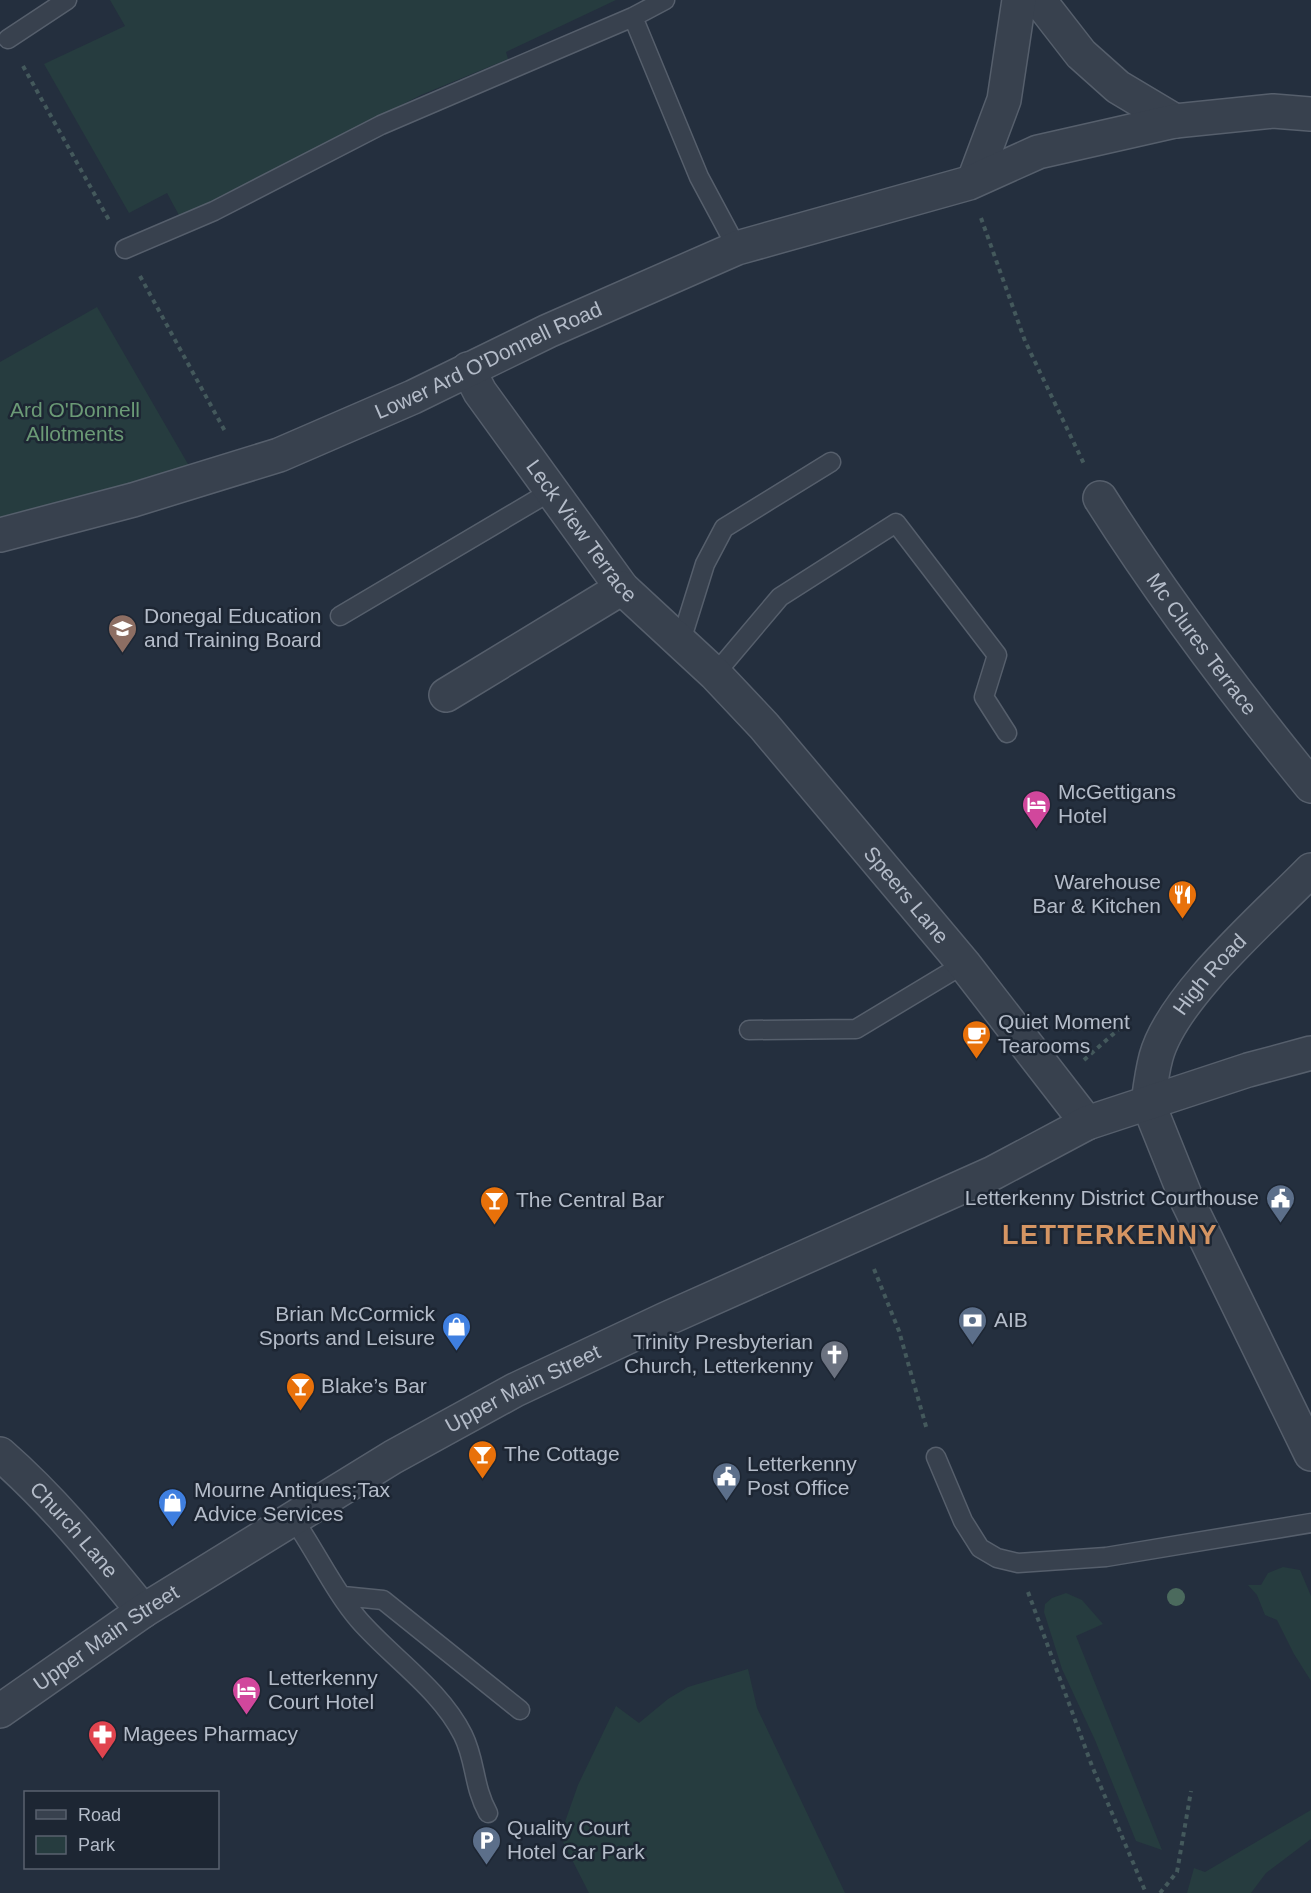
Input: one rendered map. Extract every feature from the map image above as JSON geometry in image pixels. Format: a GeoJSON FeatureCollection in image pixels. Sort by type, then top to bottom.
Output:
{"type":"FeatureCollection","features":[{"type":"Feature","properties":{"kind":"street"},"geometry":{"type":"LineString","coordinates":[[972,182],[1004,100],[1019,0]]}},
{"type":"Feature","properties":{"kind":"street"},"geometry":{"type":"LineString","coordinates":[[1039,0],[1081,54],[1118,87],[1175,121]]}},
{"type":"Feature","properties":{"kind":"street","name":"Lower Ard O'Donnell Road"},"geometry":{"type":"LineString","coordinates":[[0,535],[243,468],[413,397],[548,331],[737,248],[972,182],[1038,152],[1175,121],[1273,111],[1311,114]]}},
{"type":"Feature","properties":{"kind":"street","name":"Leck View Terrace"},"geometry":{"type":"LineString","coordinates":[[468,369],[480,392],[622,588],[715,674]]}},
{"type":"Feature","properties":{"kind":"street","name":"Mc Clures Terrace"},"geometry":{"type":"LineString","coordinates":[[1100,498],[1130,546],[1239,698],[1311,786]]}},
{"type":"Feature","properties":{"kind":"street"},"geometry":{"type":"LineString","coordinates":[[446,695],[622,588]]}},
{"type":"Feature","properties":{"kind":"street","name":"Speers Lane"},"geometry":{"type":"LineString","coordinates":[[715,674],[764,726],[964,964],[1087,1123]]}},
{"type":"Feature","properties":{"kind":"street","name":"High Road"},"geometry":{"type":"LineString","coordinates":[[1148,1103],[1156,1056],[1168,1029],[1190,997],[1311,870]]}},
{"type":"Feature","properties":{"kind":"street","name":"Upper Main Street"},"geometry":{"type":"LineString","coordinates":[[0,1711],[143,1611],[393,1457],[515,1390],[666,1319],[993,1173],[1087,1123],[1248,1070],[1311,1053]]}},
{"type":"Feature","properties":{"kind":"street"},"geometry":{"type":"LineString","coordinates":[[1148,1103],[1187,1200],[1311,1454]]}},
{"type":"Feature","properties":{"kind":"street","name":"Church Lane"},"geometry":{"type":"LineString","coordinates":[[0,1454],[36,1485],[82,1536],[143,1611]]}},
{"type":"Feature","properties":{"kind":"lane"},"geometry":{"type":"LineString","coordinates":[[8,39],[67,0]]}},
{"type":"Feature","properties":{"kind":"lane"},"geometry":{"type":"LineString","coordinates":[[125,249],[214,211],[381,125],[633,17],[665,0]]}},
{"type":"Feature","properties":{"kind":"lane"},"geometry":{"type":"LineString","coordinates":[[633,17],[699,177],[737,248]]}},
{"type":"Feature","properties":{"kind":"lane"},"geometry":{"type":"LineString","coordinates":[[680,644],[705,564],[724,528],[831,462]]}},
{"type":"Feature","properties":{"kind":"lane"},"geometry":{"type":"LineString","coordinates":[[340,616],[553,490]]}},
{"type":"Feature","properties":{"kind":"lane"},"geometry":{"type":"LineString","coordinates":[[715,674],[780,597],[896,523],[997,655],[984,697],[1007,733]]}},
{"type":"Feature","properties":{"kind":"lane"},"geometry":{"type":"LineString","coordinates":[[750,1030],[856,1029],[964,964]]}},
{"type":"Feature","properties":{"kind":"lane"},"geometry":{"type":"LineString","coordinates":[[936,1457],[963,1521],[980,1548],[996,1558],[1017,1563],[1117,1556],[1311,1523]]}},
{"type":"Feature","properties":{"kind":"lane"},"geometry":{"type":"LineString","coordinates":[[294,1520],[357,1618],[398,1657],[454,1721],[471,1755],[479,1796],[488,1813]]}},
{"type":"Feature","properties":{"kind":"lane"},"geometry":{"type":"LineString","coordinates":[[343,1596],[383,1600],[520,1710]]}},
{"type":"Feature","properties":{"kind":"path"},"geometry":{"type":"LineString","coordinates":[[972,182],[1025,341],[1100,498]]}},
{"type":"Feature","properties":{"kind":"path"},"geometry":{"type":"LineString","coordinates":[[873,1265],[899,1331],[936,1457]]}},
{"type":"Feature","properties":{"kind":"path"},"geometry":{"type":"LineString","coordinates":[[1017,1563],[1092,1766],[1146,1893]]}},
{"type":"Feature","properties":{"kind":"path"},"geometry":{"type":"LineString","coordinates":[[1160,1893],[1177,1872],[1191,1791]]}},
{"type":"Feature","properties":{"kind":"green space"},"geometry":{"type":"Polygon","coordinates":[[[110,0],[616,0],[506,52],[508,59],[421,95],[180,217],[167,193],[129,213],[44,64],[125,26],[110,0]]]}},
{"type":"Feature","properties":{"kind":"green space","name":"Ard O'Donnell Allotments"},"geometry":{"type":"Polygon","coordinates":[[[97,307],[192,471],[0,520],[0,362],[97,307]]]}},
{"type":"Feature","properties":{"kind":"green space"},"geometry":{"type":"Polygon","coordinates":[[[1283,1567],[1300,1570],[1311,1596],[1311,1681],[1277,1620],[1265,1615],[1257,1595],[1248,1585],[1261,1585],[1268,1573],[1283,1567]]]}},
{"type":"Feature","properties":{"kind":"green space"},"geometry":{"type":"Polygon","coordinates":[[[1066,1593],[1082,1600],[1103,1624],[1076,1636],[1162,1850],[1136,1841],[1095,1740],[1062,1669],[1044,1612],[1045,1604],[1052,1598],[1066,1593]]]}},
{"type":"Feature","properties":{"kind":"green space"},"geometry":{"type":"Polygon","coordinates":[[[748,1669],[757,1708],[845,1893],[589,1893],[560,1836],[578,1785],[616,1706],[639,1723],[668,1699],[688,1687],[748,1669]]]}},
{"type":"Feature","properties":{"kind":"green space"},"geometry":{"type":"Polygon","coordinates":[[[1311,1810],[1311,1839],[1266,1873],[1251,1893],[1187,1893],[1194,1868],[1205,1872],[1311,1810]]]}},
{"type":"Feature","properties":{"kind":"place","name":"Donegal Education and Training Board"},"geometry":{"type":"Point","coordinates":[123,654]}},
{"type":"Feature","properties":{"kind":"place","name":"McGettigans Hotel"},"geometry":{"type":"Point","coordinates":[1037,830]}},
{"type":"Feature","properties":{"kind":"place","name":"Warehouse Bar & Kitchen"},"geometry":{"type":"Point","coordinates":[1182,920]}},
{"type":"Feature","properties":{"kind":"place","name":"Quiet Moment Tearooms"},"geometry":{"type":"Point","coordinates":[977,1060]}},
{"type":"Feature","properties":{"kind":"place","name":"Letterkenny District Courthouse"},"geometry":{"type":"Point","coordinates":[1280,1224]}},
{"type":"Feature","properties":{"kind":"place","name":"The Central Bar"},"geometry":{"type":"Point","coordinates":[495,1226]}},
{"type":"Feature","properties":{"kind":"place","name":"AIB"},"geometry":{"type":"Point","coordinates":[973,1346]}},
{"type":"Feature","properties":{"kind":"place","name":"Brian McCormick Sports and Leisure"},"geometry":{"type":"Point","coordinates":[456,1352]}},
{"type":"Feature","properties":{"kind":"place","name":"Trinity Presbyterian Church, Letterkenny"},"geometry":{"type":"Point","coordinates":[834,1380]}},
{"type":"Feature","properties":{"kind":"place","name":"Blake’s Bar"},"geometry":{"type":"Point","coordinates":[300,1412]}},
{"type":"Feature","properties":{"kind":"place","name":"The Cottage"},"geometry":{"type":"Point","coordinates":[483,1480]}},
{"type":"Feature","properties":{"kind":"place","name":"Letterkenny Post Office"},"geometry":{"type":"Point","coordinates":[726,1502]}},
{"type":"Feature","properties":{"kind":"place","name":"Mourne Antiques;Tax Advice Services"},"geometry":{"type":"Point","coordinates":[173,1528]}},
{"type":"Feature","properties":{"kind":"place","name":"Letterkenny Court Hotel"},"geometry":{"type":"Point","coordinates":[247,1716]}},
{"type":"Feature","properties":{"kind":"place","name":"Magees Pharmacy"},"geometry":{"type":"Point","coordinates":[102,1760]}},
{"type":"Feature","properties":{"kind":"place","name":"Quality Court Hotel Car Park"},"geometry":{"type":"Point","coordinates":[486,1866]}},
{"type":"Feature","properties":{"kind":"district","name":"LETTERKENNY"},"geometry":{"type":"Point","coordinates":[1110,1235]}}]}
